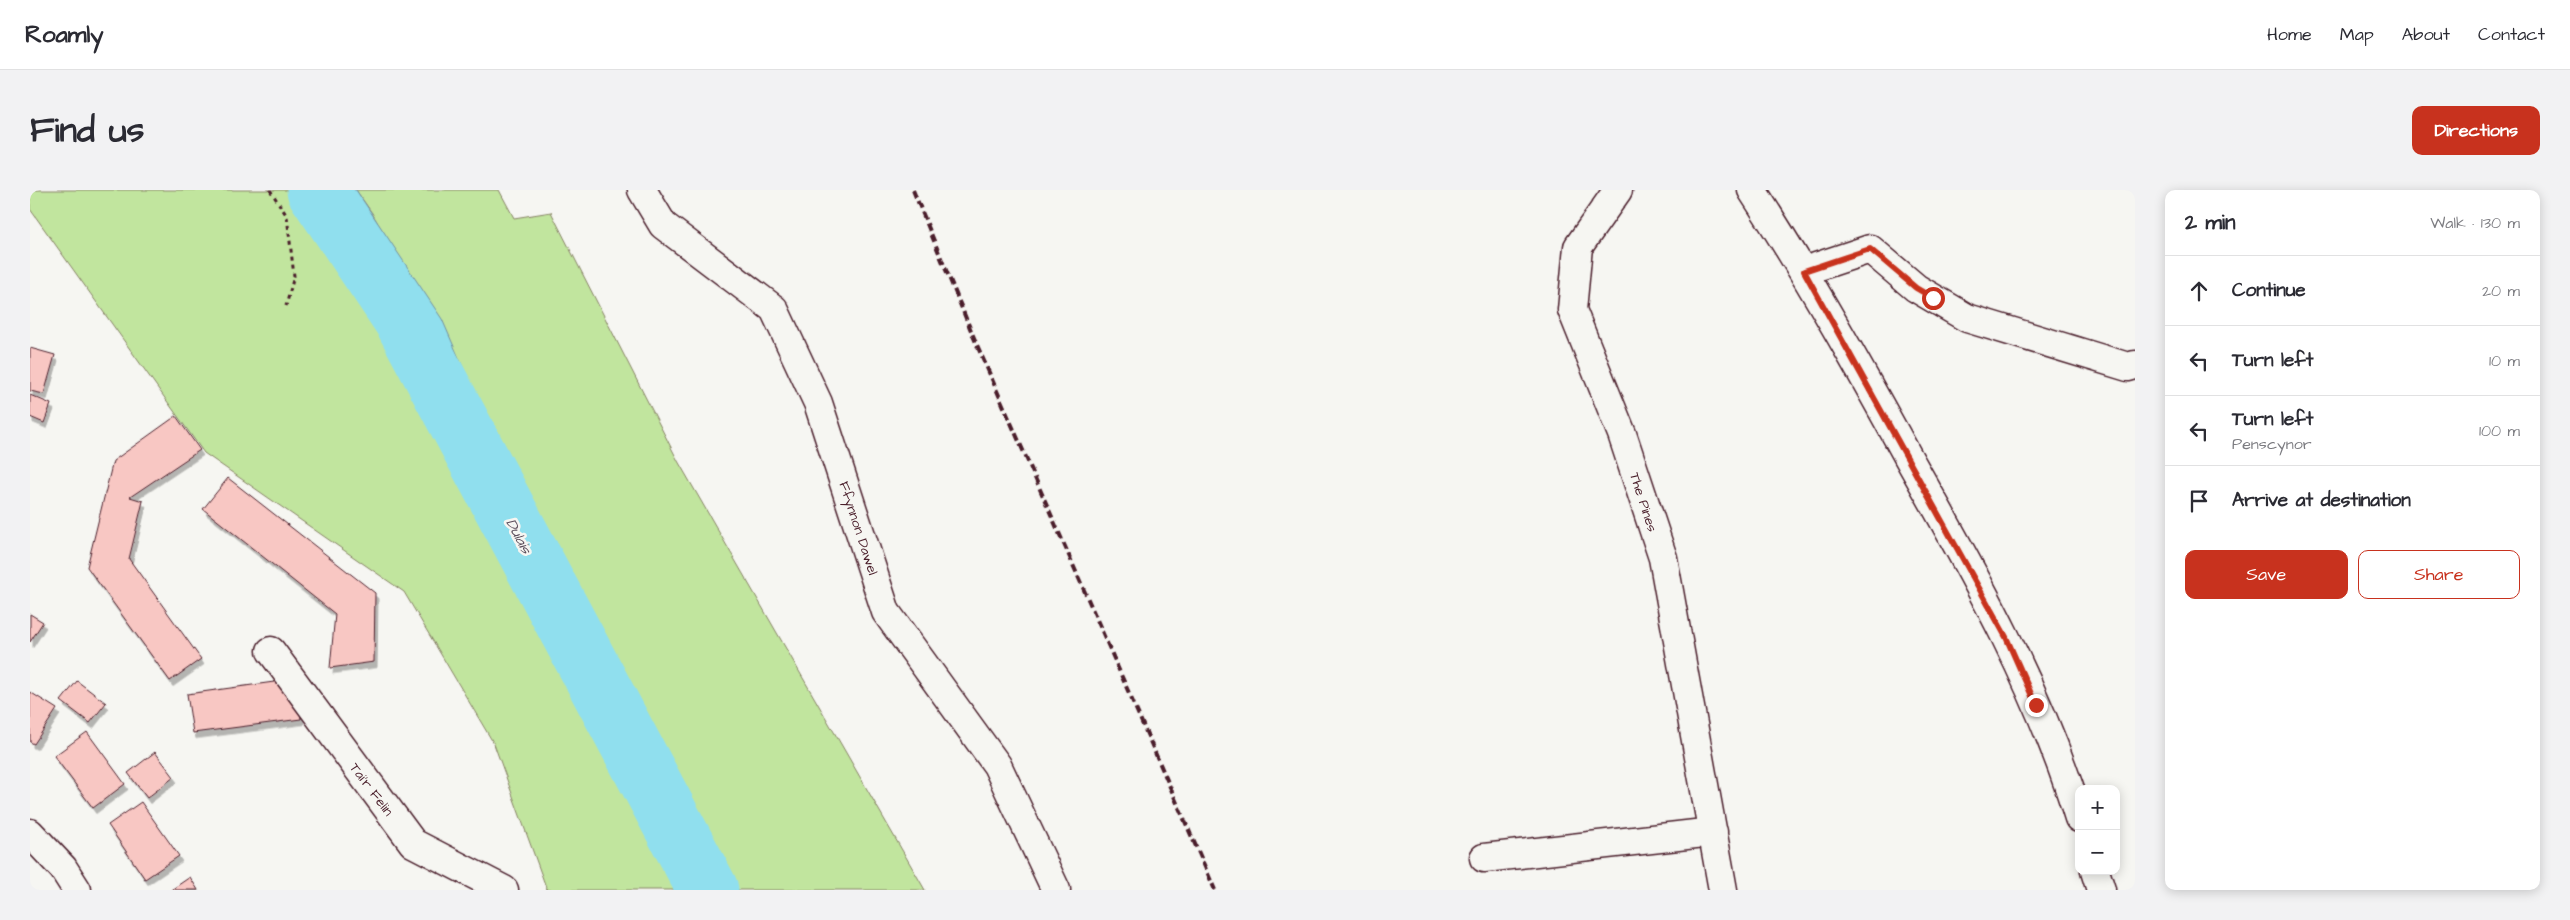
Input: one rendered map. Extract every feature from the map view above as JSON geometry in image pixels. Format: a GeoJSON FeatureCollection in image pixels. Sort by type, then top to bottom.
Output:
{"type":"FeatureCollection","features":[{"type":"Feature","properties":{"kind":"street","name":"Ffynnon Dawel"},"geometry":{"type":"LineString","coordinates":[[642,190],[663,225],[774,309],[818,403],[886,612],[997,765],[1056,890]]}},
{"type":"Feature","properties":{"kind":"street","name":"The Pines"},"geometry":{"type":"LineString","coordinates":[[1618,190],[1578,247],[1572,310],[1622,434],[1663,558],[1723,890]]}},
{"type":"Feature","properties":{"kind":"street"},"geometry":{"type":"LineString","coordinates":[[1752,190],[1804,271],[2006,637],[2065,774],[2075,805]]}},
{"type":"Feature","properties":{"kind":"street"},"geometry":{"type":"LineString","coordinates":[[1804,271],[1870,249],[1916,288],[1967,318],[2128,367],[2135,365]]}},
{"type":"Feature","properties":{"kind":"street","name":"Tai'r Felin"},"geometry":{"type":"LineString","coordinates":[[271,651],[413,843],[504,890]]}},
{"type":"Feature","properties":{"kind":"street"},"geometry":{"type":"LineString","coordinates":[[1484,858],[1713,832]]}},
{"type":"Feature","properties":{"kind":"street"},"geometry":{"type":"LineString","coordinates":[[30,833],[64,868],[77,890]]}},
{"type":"Feature","properties":{"kind":"street"},"geometry":{"type":"LineString","coordinates":[[2096,875],[2101,890]]}},
{"type":"Feature","properties":{"kind":"path"},"geometry":{"type":"LineString","coordinates":[[270,190],[287,216],[294,276],[286,306]]}},
{"type":"Feature","properties":{"kind":"green space"},"geometry":{"type":"Polygon","coordinates":[[[30,190],[296,190],[435,402],[469,381],[372,213],[356,190],[499,190],[514,218],[551,212],[678,461],[925,890],[547,890],[494,744],[404,592],[204,453],[30,209],[30,190]]]}},
{"type":"Feature","properties":{"kind":"water"},"geometry":{"type":"Polygon","coordinates":[[[296,190],[356,190],[442,319],[469,381],[435,402],[296,190]]]}},
{"type":"Feature","properties":{"kind":"building"},"geometry":{"type":"Polygon","coordinates":[[[30,348],[55,355],[44,394],[30,391],[30,348]]]}},
{"type":"Feature","properties":{"kind":"building"},"geometry":{"type":"Polygon","coordinates":[[[30,395],[51,404],[44,423],[30,417],[30,395]]]}},
{"type":"Feature","properties":{"kind":"building"},"geometry":{"type":"Polygon","coordinates":[[[176,416],[200,450],[130,497],[143,501],[129,559],[201,659],[170,681],[87,567],[113,461],[176,416]]]}},
{"type":"Feature","properties":{"kind":"building"},"geometry":{"type":"Polygon","coordinates":[[[228,478],[375,593],[374,662],[330,668],[335,614],[203,509],[228,478]]]}},
{"type":"Feature","properties":{"kind":"building"},"geometry":{"type":"Polygon","coordinates":[[[30,614],[43,622],[30,642],[30,614]]]}},
{"type":"Feature","properties":{"kind":"building"},"geometry":{"type":"Polygon","coordinates":[[[296,679],[301,719],[193,733],[187,694],[296,679]]]}},
{"type":"Feature","properties":{"kind":"building"},"geometry":{"type":"Polygon","coordinates":[[[77,681],[106,703],[90,723],[61,701],[77,681]]]}},
{"type":"Feature","properties":{"kind":"building"},"geometry":{"type":"Polygon","coordinates":[[[30,692],[57,709],[34,744],[30,742],[30,692]]]}},
{"type":"Feature","properties":{"kind":"building"},"geometry":{"type":"Polygon","coordinates":[[[87,732],[125,784],[93,808],[54,756],[87,732]]]}},
{"type":"Feature","properties":{"kind":"building"},"geometry":{"type":"Polygon","coordinates":[[[155,752],[174,777],[147,798],[128,773],[155,752]]]}},
{"type":"Feature","properties":{"kind":"building"},"geometry":{"type":"Polygon","coordinates":[[[141,802],[179,856],[145,879],[108,825],[141,802]]]}},
{"type":"Feature","properties":{"kind":"building"},"geometry":{"type":"Polygon","coordinates":[[[190,877],[198,890],[171,890],[190,877]]]}},
{"type":"Feature","properties":{"kind":"waterway","name":"Dulais"},"geometry":{"type":"LineString","coordinates":[[317,190],[405,321],[708,890]]}},
{"type":"Feature","properties":{"kind":"railway"},"geometry":{"type":"LineString","coordinates":[[913,190],[977,345],[1215,890]]}},
{"type":"Feature","properties":{"kind":"route"},"geometry":{"type":"LineString","coordinates":[[1933,298],[1916,288],[1870,249],[1804,271],[1933,501],[2006,637],[2036,705]]}}]}
